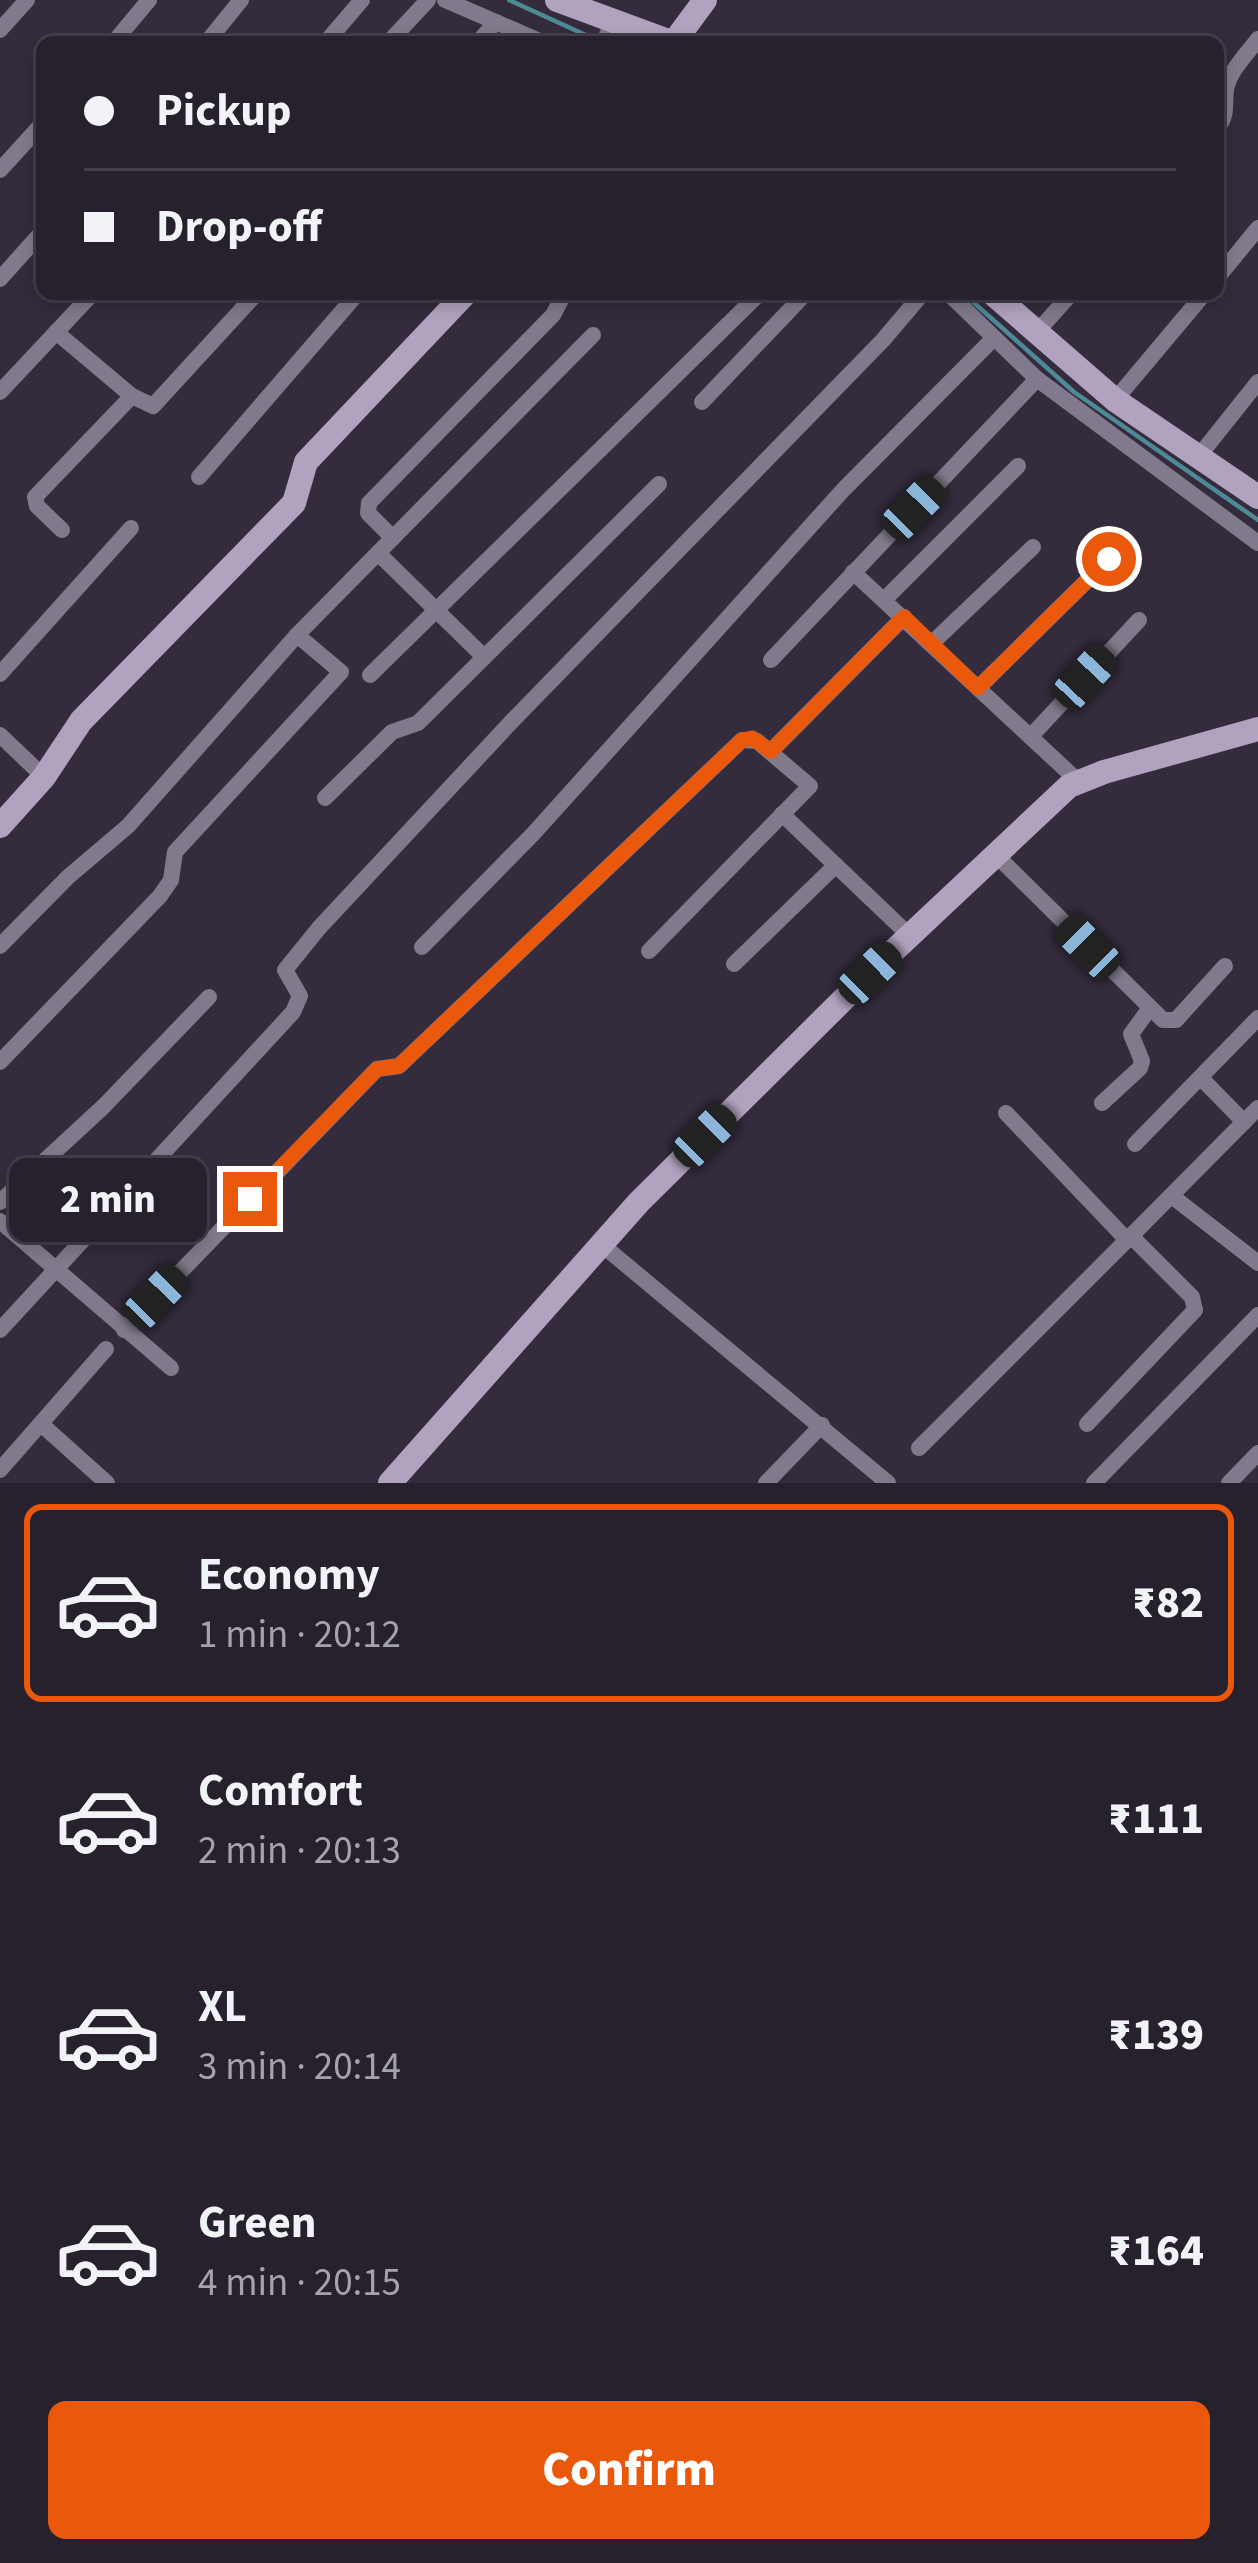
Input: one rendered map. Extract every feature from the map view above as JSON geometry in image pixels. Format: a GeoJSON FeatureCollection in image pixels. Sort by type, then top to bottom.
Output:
{"type":"FeatureCollection","features":[{"type":"Feature","properties":{"kind":"street"},"geometry":{"type":"LineString","coordinates":[[0,30],[27,0]]}},
{"type":"Feature","properties":{"kind":"street"},"geometry":{"type":"LineString","coordinates":[[119,36],[149,0]]}},
{"type":"Feature","properties":{"kind":"street"},"geometry":{"type":"LineString","coordinates":[[213,36],[241,0]]}},
{"type":"Feature","properties":{"kind":"street"},"geometry":{"type":"LineString","coordinates":[[331,36],[362,0]]}},
{"type":"Feature","properties":{"kind":"street"},"geometry":{"type":"LineString","coordinates":[[395,36],[428,0]]}},
{"type":"Feature","properties":{"kind":"street"},"geometry":{"type":"LineString","coordinates":[[445,0],[528,36]]}},
{"type":"Feature","properties":{"kind":"street"},"geometry":{"type":"LineString","coordinates":[[557,0],[609,31]]}},
{"type":"Feature","properties":{"kind":"street"},"geometry":{"type":"LineString","coordinates":[[677,36],[705,0]]}},
{"type":"Feature","properties":{"kind":"street"},"geometry":{"type":"LineString","coordinates":[[483,36],[496,22]]}},
{"type":"Feature","properties":{"kind":"street"},"geometry":{"type":"LineString","coordinates":[[1224,116],[1232,74],[1258,39]]}},
{"type":"Feature","properties":{"kind":"street"},"geometry":{"type":"LineString","coordinates":[[0,170],[36,131]]}},
{"type":"Feature","properties":{"kind":"street"},"geometry":{"type":"LineString","coordinates":[[1224,270],[1258,228]]}},
{"type":"Feature","properties":{"kind":"street"},"geometry":{"type":"LineString","coordinates":[[0,279],[36,239]]}},
{"type":"Feature","properties":{"kind":"street"},"geometry":{"type":"LineString","coordinates":[[0,392],[86,300]]}},
{"type":"Feature","properties":{"kind":"street"},"geometry":{"type":"LineString","coordinates":[[56,332],[150,406],[157,404],[251,300]]}},
{"type":"Feature","properties":{"kind":"street"},"geometry":{"type":"LineString","coordinates":[[200,477],[352,300]]}},
{"type":"Feature","properties":{"kind":"street"},"geometry":{"type":"LineString","coordinates":[[0,826],[44,777],[81,722],[294,503],[306,462],[459,300]]}},
{"type":"Feature","properties":{"kind":"street"},"geometry":{"type":"LineString","coordinates":[[393,538],[371,517],[369,503],[553,315],[561,300]]}},
{"type":"Feature","properties":{"kind":"street"},"geometry":{"type":"LineString","coordinates":[[370,675],[753,300]]}},
{"type":"Feature","properties":{"kind":"street"},"geometry":{"type":"LineString","coordinates":[[702,402],[799,300]]}},
{"type":"Feature","properties":{"kind":"street"},"geometry":{"type":"LineString","coordinates":[[0,1330],[293,1012],[300,996],[285,970],[319,928],[917,300]]}},
{"type":"Feature","properties":{"kind":"street"},"geometry":{"type":"LineString","coordinates":[[955,300],[1037,379],[1258,543]]}},
{"type":"Feature","properties":{"kind":"street"},"geometry":{"type":"LineString","coordinates":[[999,300],[1115,400],[1258,497]]}},
{"type":"Feature","properties":{"kind":"street"},"geometry":{"type":"LineString","coordinates":[[1035,334],[1066,300]]}},
{"type":"Feature","properties":{"kind":"street"},"geometry":{"type":"LineString","coordinates":[[1115,400],[1199,300]]}},
{"type":"Feature","properties":{"kind":"street"},"geometry":{"type":"LineString","coordinates":[[0,946],[68,877],[128,826],[298,634],[592,335]]}},
{"type":"Feature","properties":{"kind":"street"},"geometry":{"type":"LineString","coordinates":[[422,947],[533,834],[842,490],[994,338]]}},
{"type":"Feature","properties":{"kind":"street"},"geometry":{"type":"LineString","coordinates":[[771,660],[1037,379]]}},
{"type":"Feature","properties":{"kind":"street"},"geometry":{"type":"LineString","coordinates":[[1199,456],[1258,382]]}},
{"type":"Feature","properties":{"kind":"street"},"geometry":{"type":"LineString","coordinates":[[62,530],[37,506],[35,496],[132,396]]}},
{"type":"Feature","properties":{"kind":"street"},"geometry":{"type":"LineString","coordinates":[[884,600],[1018,466]]}},
{"type":"Feature","properties":{"kind":"street"},"geometry":{"type":"LineString","coordinates":[[325,798],[392,732],[418,723],[659,484]]}},
{"type":"Feature","properties":{"kind":"street"},"geometry":{"type":"LineString","coordinates":[[0,674],[131,528]]}},
{"type":"Feature","properties":{"kind":"street"},"geometry":{"type":"LineString","coordinates":[[931,644],[1033,547]]}},
{"type":"Feature","properties":{"kind":"street"},"geometry":{"type":"LineString","coordinates":[[378,553],[484,657]]}},
{"type":"Feature","properties":{"kind":"street"},"geometry":{"type":"LineString","coordinates":[[978,688],[1109,559]]}},
{"type":"Feature","properties":{"kind":"street"},"geometry":{"type":"LineString","coordinates":[[853,572],[1079,782]]}},
{"type":"Feature","properties":{"kind":"street"},"geometry":{"type":"LineString","coordinates":[[771,751],[904,617]]}},
{"type":"Feature","properties":{"kind":"street"},"geometry":{"type":"LineString","coordinates":[[1032,735],[1138,620]]}},
{"type":"Feature","properties":{"kind":"street"},"geometry":{"type":"LineString","coordinates":[[0,1062],[160,896],[171,880],[176,852],[341,672],[298,634]]}},
{"type":"Feature","properties":{"kind":"street"},"geometry":{"type":"LineString","coordinates":[[390,1483],[639,1202],[909,935],[1070,786],[1258,729]]}},
{"type":"Feature","properties":{"kind":"street"},"geometry":{"type":"LineString","coordinates":[[0,735],[44,777]]}},
{"type":"Feature","properties":{"kind":"street"},"geometry":{"type":"LineString","coordinates":[[124,1330],[377,1069],[399,1066],[742,740],[752,738],[809,786],[649,951]]}},
{"type":"Feature","properties":{"kind":"street"},"geometry":{"type":"LineString","coordinates":[[782,814],[909,935]]}},
{"type":"Feature","properties":{"kind":"street"},"geometry":{"type":"LineString","coordinates":[[995,854],[1162,1020],[1176,1020],[1225,966]]}},
{"type":"Feature","properties":{"kind":"street"},"geometry":{"type":"LineString","coordinates":[[734,964],[836,865]]}},
{"type":"Feature","properties":{"kind":"street"},"geometry":{"type":"LineString","coordinates":[[0,1202],[103,1107],[208,997]]}},
{"type":"Feature","properties":{"kind":"street"},"geometry":{"type":"LineString","coordinates":[[1102,1102],[1140,1068],[1142,1061],[1131,1034],[1150,1008]]}},
{"type":"Feature","properties":{"kind":"street"},"geometry":{"type":"LineString","coordinates":[[1135,1144],[1258,1018]]}},
{"type":"Feature","properties":{"kind":"street"},"geometry":{"type":"LineString","coordinates":[[1202,1079],[1244,1122]]}},
{"type":"Feature","properties":{"kind":"street"},"geometry":{"type":"LineString","coordinates":[[919,1448],[1258,1108]]}},
{"type":"Feature","properties":{"kind":"street"},"geometry":{"type":"LineString","coordinates":[[1006,1113],[1192,1297],[1196,1310],[1087,1424]]}},
{"type":"Feature","properties":{"kind":"street"},"geometry":{"type":"LineString","coordinates":[[1173,1197],[1256,1257]]}},
{"type":"Feature","properties":{"kind":"street"},"geometry":{"type":"LineString","coordinates":[[0,1221],[171,1368]]}},
{"type":"Feature","properties":{"kind":"street"},"geometry":{"type":"LineString","coordinates":[[601,1244],[888,1483]]}},
{"type":"Feature","properties":{"kind":"street"},"geometry":{"type":"LineString","coordinates":[[1094,1483],[1258,1315]]}},
{"type":"Feature","properties":{"kind":"street"},"geometry":{"type":"LineString","coordinates":[[0,1470],[106,1349]]}},
{"type":"Feature","properties":{"kind":"street"},"geometry":{"type":"LineString","coordinates":[[41,1424],[107,1483]]}},
{"type":"Feature","properties":{"kind":"street"},"geometry":{"type":"LineString","coordinates":[[766,1483],[822,1425]]}},
{"type":"Feature","properties":{"kind":"street"},"geometry":{"type":"LineString","coordinates":[[1228,1483],[1258,1453]]}},
{"type":"Feature","properties":{"kind":"waterway"},"geometry":{"type":"LineString","coordinates":[[509,0],[588,36]]}},
{"type":"Feature","properties":{"kind":"waterway"},"geometry":{"type":"LineString","coordinates":[[971,300],[1074,392],[1258,520]]}},
{"type":"Feature","properties":{"kind":"route"},"geometry":{"type":"LineString","coordinates":[[250,1199],[377,1069],[399,1066],[742,740],[752,738],[771,751],[904,617],[978,688],[1109,559]]}}]}
